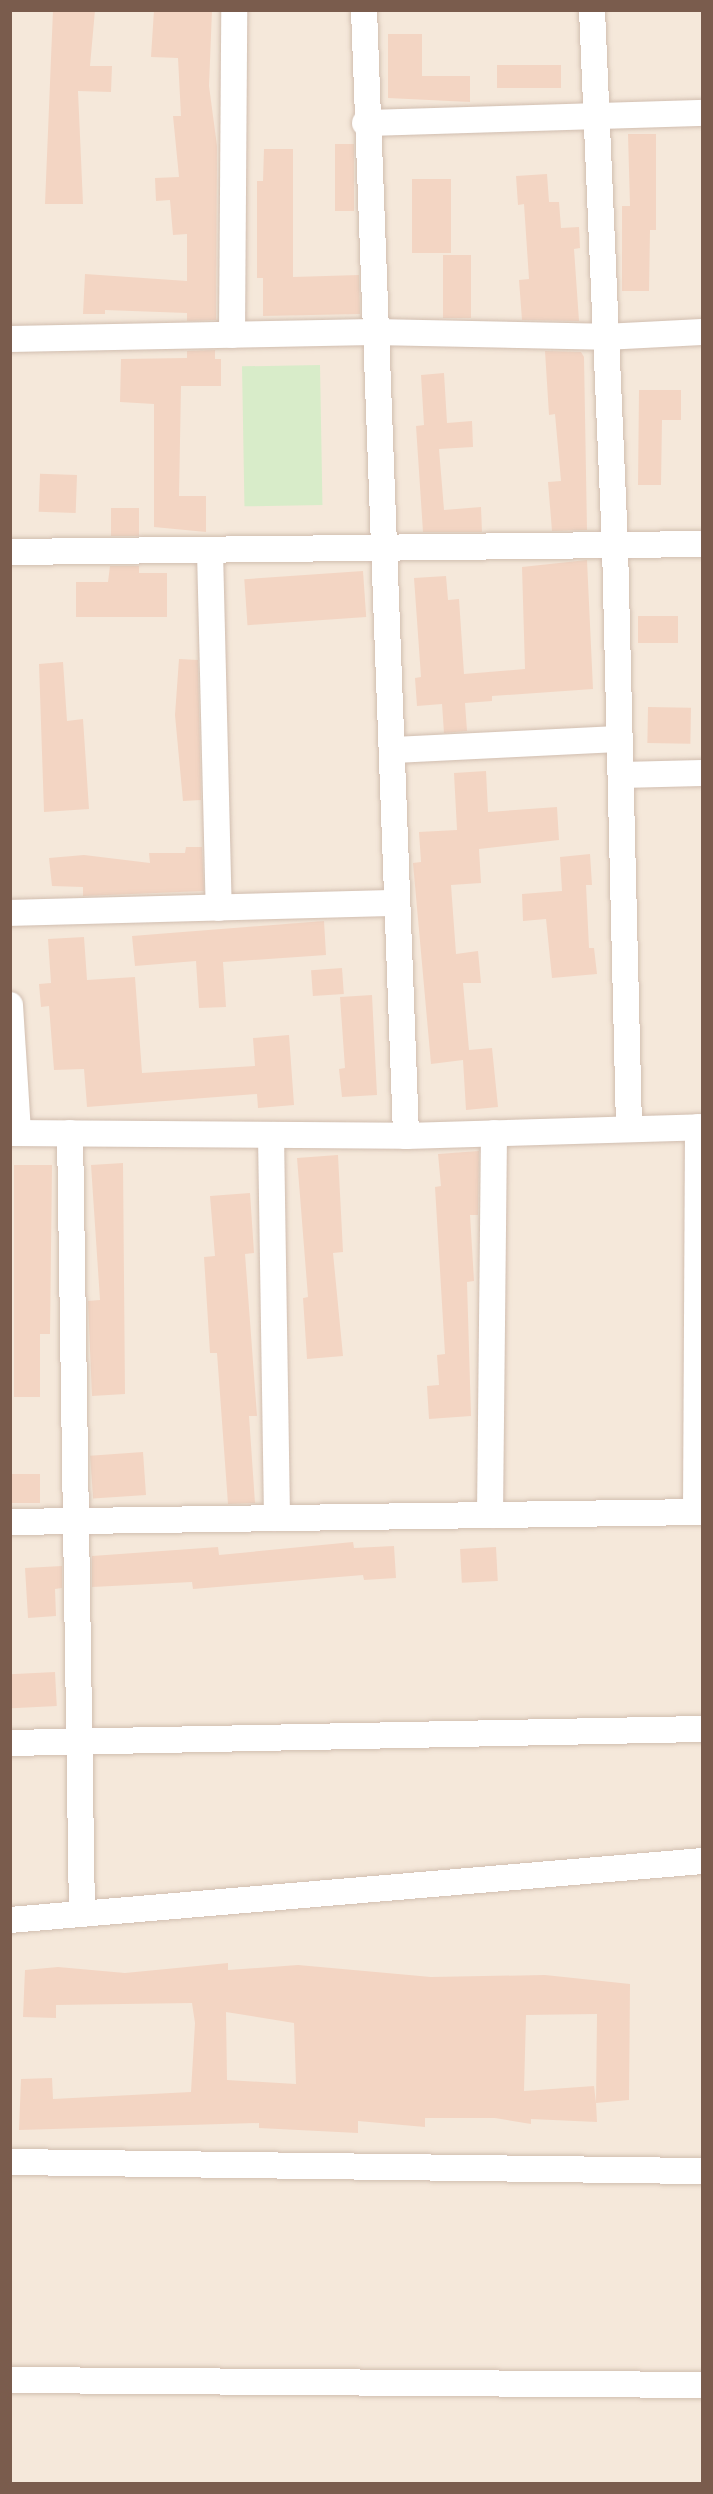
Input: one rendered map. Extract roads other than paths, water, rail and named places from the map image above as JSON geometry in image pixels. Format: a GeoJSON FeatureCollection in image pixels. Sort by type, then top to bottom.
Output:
{"type":"FeatureCollection","features":[{"type":"Feature","properties":{"kind":"street"},"geometry":{"type":"LineString","coordinates":[[232,335],[234,10]]}},
{"type":"Feature","properties":{"kind":"street"},"geometry":{"type":"LineString","coordinates":[[364,10],[365,123],[394,750],[406,1136]]}},
{"type":"Feature","properties":{"kind":"street"},"geometry":{"type":"LineString","coordinates":[[592,10],[593,118],[615,546],[629,1128]]}},
{"type":"Feature","properties":{"kind":"street"},"geometry":{"type":"LineString","coordinates":[[365,123],[702,113]]}},
{"type":"Feature","properties":{"kind":"street"},"geometry":{"type":"LineString","coordinates":[[10,339],[374,332],[604,337],[702,332]]}},
{"type":"Feature","properties":{"kind":"street"},"geometry":{"type":"LineString","coordinates":[[10,552],[384,550],[702,544]]}},
{"type":"Feature","properties":{"kind":"street"},"geometry":{"type":"LineString","coordinates":[[210,551],[219,908]]}},
{"type":"Feature","properties":{"kind":"street"},"geometry":{"type":"LineString","coordinates":[[394,750],[618,739]]}},
{"type":"Feature","properties":{"kind":"street"},"geometry":{"type":"LineString","coordinates":[[621,775],[702,773]]}},
{"type":"Feature","properties":{"kind":"street"},"geometry":{"type":"LineString","coordinates":[[10,913],[397,903]]}},
{"type":"Feature","properties":{"kind":"street"},"geometry":{"type":"LineString","coordinates":[[10,1005],[14,1133],[406,1136],[700,1127],[699,1512],[10,1522]]}},
{"type":"Feature","properties":{"kind":"street"},"geometry":{"type":"LineString","coordinates":[[70,1133],[82,1914]]}},
{"type":"Feature","properties":{"kind":"street"},"geometry":{"type":"LineString","coordinates":[[490,1515],[494,1133]]}},
{"type":"Feature","properties":{"kind":"street"},"geometry":{"type":"LineString","coordinates":[[271,1135],[277,1518]]}},
{"type":"Feature","properties":{"kind":"street"},"geometry":{"type":"LineString","coordinates":[[10,1743],[702,1729]]}},
{"type":"Feature","properties":{"kind":"street"},"geometry":{"type":"LineString","coordinates":[[10,1920],[702,1861]]}},
{"type":"Feature","properties":{"kind":"street"},"geometry":{"type":"LineString","coordinates":[[10,2162],[702,2171]]}},
{"type":"Feature","properties":{"kind":"street"},"geometry":{"type":"LineString","coordinates":[[10,2380],[702,2385]]}}]}
